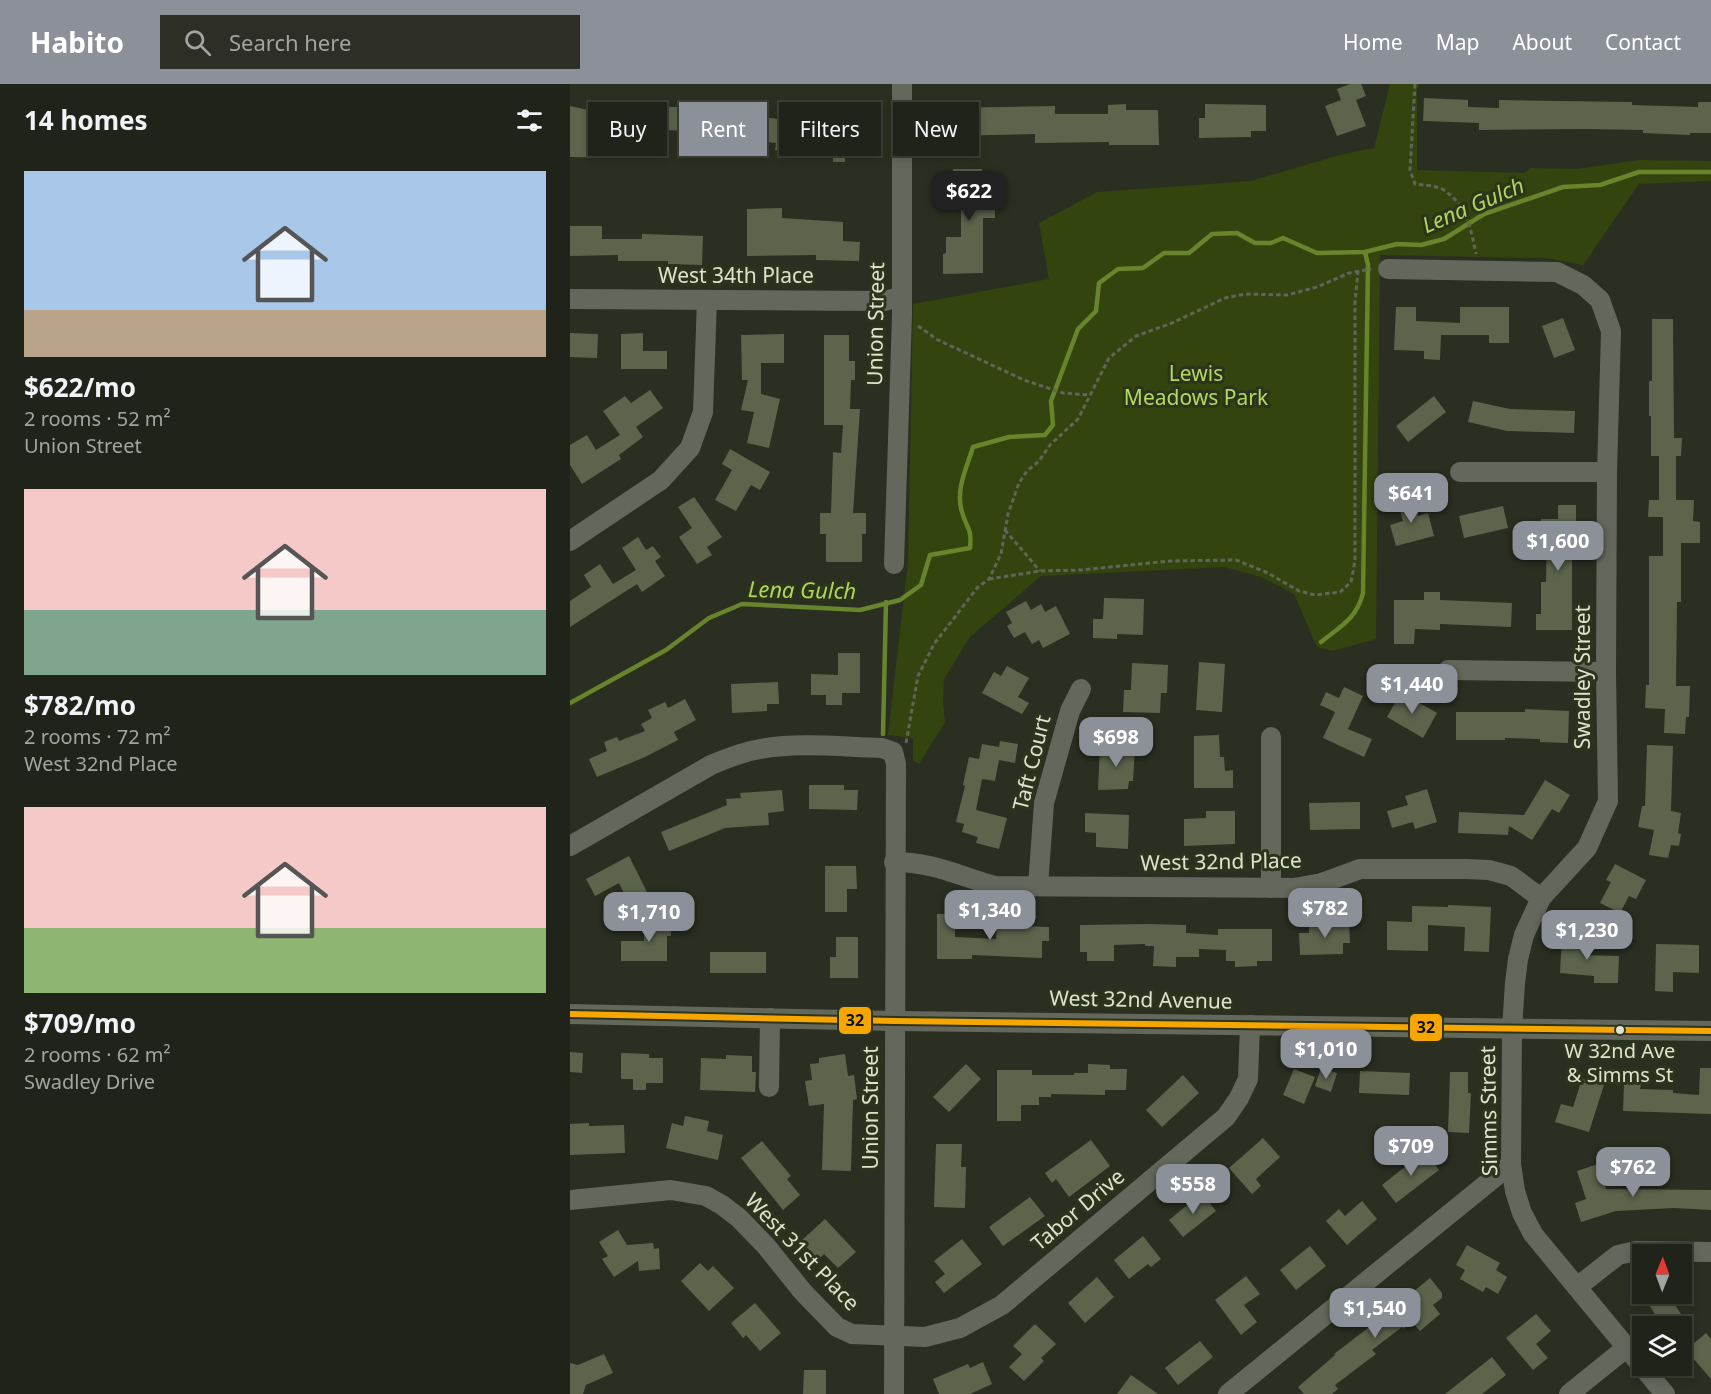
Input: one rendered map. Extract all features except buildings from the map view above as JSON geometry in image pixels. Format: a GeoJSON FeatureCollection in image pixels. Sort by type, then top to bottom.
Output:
{"type":"FeatureCollection","features":[{"type":"Feature","properties":{"kind":"street","name":"Union Street"},"geometry":{"type":"LineString","coordinates":[[894,564],[902,305],[902,84]]}},
{"type":"Feature","properties":{"kind":"street"},"geometry":{"type":"LineString","coordinates":[[1380,269],[1479,270]]}},
{"type":"Feature","properties":{"kind":"street","name":"Swadley Street"},"geometry":{"type":"LineString","coordinates":[[1479,270],[1557,272],[1583,285],[1600,300],[1611,331],[1607,472],[1608,801],[1587,848],[1541,898],[1524,935],[1518,959],[1512,1029]]}},
{"type":"Feature","properties":{"kind":"street","name":"West 34th Place"},"geometry":{"type":"LineString","coordinates":[[570,298],[885,301],[902,305]]}},
{"type":"Feature","properties":{"kind":"street"},"geometry":{"type":"LineString","coordinates":[[570,541],[661,480],[690,448],[703,412],[707,300]]}},
{"type":"Feature","properties":{"kind":"street"},"geometry":{"type":"LineString","coordinates":[[1460,472],[1607,472]]}},
{"type":"Feature","properties":{"kind":"street"},"geometry":{"type":"LineString","coordinates":[[1448,670],[1606,672]]}},
{"type":"Feature","properties":{"kind":"street","name":"Taft Court"},"geometry":{"type":"LineString","coordinates":[[1038,886],[1044,804],[1070,711],[1081,689]]}},
{"type":"Feature","properties":{"kind":"street"},"geometry":{"type":"LineString","coordinates":[[1271,737],[1271,888]]}},
{"type":"Feature","properties":{"kind":"street"},"geometry":{"type":"LineString","coordinates":[[570,846],[711,765],[758,749],[782,746],[882,748],[892,752]]}},
{"type":"Feature","properties":{"kind":"street","name":"Union Street"},"geometry":{"type":"LineString","coordinates":[[892,752],[896,764],[894,1394]]}},
{"type":"Feature","properties":{"kind":"street","name":"West 32nd Place"},"geometry":{"type":"LineString","coordinates":[[894,862],[913,862],[938,867],[965,878],[996,886],[1294,888],[1323,883],[1360,869],[1489,870],[1511,876],[1541,898]]}},
{"type":"Feature","properties":{"kind":"street","name":"West 32nd Avenue"},"geometry":{"type":"LineString","coordinates":[[570,1014],[896,1021],[1711,1031]]}},
{"type":"Feature","properties":{"kind":"street"},"geometry":{"type":"LineString","coordinates":[[769,1087],[770,1018]]}},
{"type":"Feature","properties":{"kind":"street","name":"Tabor Drive"},"geometry":{"type":"LineString","coordinates":[[894,1336],[925,1337],[960,1328],[1002,1305],[1226,1117],[1248,1079],[1250,1025]]}},
{"type":"Feature","properties":{"kind":"street","name":"Simms Street"},"geometry":{"type":"LineString","coordinates":[[1512,1029],[1511,1164],[1515,1191],[1522,1213],[1533,1234],[1665,1394]]}},
{"type":"Feature","properties":{"kind":"street"},"geometry":{"type":"LineString","coordinates":[[1228,1394],[1511,1164]]}},
{"type":"Feature","properties":{"kind":"street","name":"West 31st Place"},"geometry":{"type":"LineString","coordinates":[[570,1200],[671,1190],[706,1196],[739,1218],[766,1246],[803,1292],[837,1327],[852,1334],[894,1336]]}},
{"type":"Feature","properties":{"kind":"street"},"geometry":{"type":"LineString","coordinates":[[1577,1287],[1618,1255],[1636,1251],[1711,1252]]}},
{"type":"Feature","properties":{"kind":"street"},"geometry":{"type":"LineString","coordinates":[[1569,1394],[1626,1348]]}},
{"type":"Feature","properties":{"kind":"path"},"geometry":{"type":"LineString","coordinates":[[1415,84],[1410,170],[1415,184],[1443,189],[1465,211],[1470,223],[1479,270]]}},
{"type":"Feature","properties":{"kind":"path"},"geometry":{"type":"LineString","coordinates":[[989,579],[1001,554],[1008,514],[1018,483],[1039,461],[1050,445],[1078,418],[1109,358],[1136,336],[1172,323],[1225,298],[1245,294],[1287,295],[1317,287],[1360,270],[1380,269]]}},
{"type":"Feature","properties":{"kind":"path"},"geometry":{"type":"LineString","coordinates":[[892,752],[906,743],[918,676],[934,644],[978,587],[989,579],[1040,571],[1081,570],[1170,561],[1236,560],[1268,573],[1299,591],[1314,595],[1340,592],[1351,582],[1355,561],[1355,302],[1360,270]]}},
{"type":"Feature","properties":{"kind":"path"},"geometry":{"type":"LineString","coordinates":[[902,305],[938,340],[1024,380],[1063,393],[1090,395]]}},
{"type":"Feature","properties":{"kind":"path"},"geometry":{"type":"LineString","coordinates":[[1005,530],[1040,571]]}},
{"type":"Feature","properties":{"kind":"green space","name":"Lewis Meadows Park"},"geometry":{"type":"Polygon","coordinates":[[[1390,84],[1420,84],[1417,89],[1417,170],[1525,173],[1531,168],[1578,169],[1638,160],[1711,161],[1711,181],[1639,184],[1583,265],[1546,258],[1380,255],[1376,639],[1333,651],[1317,647],[1294,594],[1261,577],[1225,567],[1041,576],[970,637],[944,679],[945,722],[919,764],[913,760],[913,738],[888,735],[908,562],[913,304],[1049,279],[1039,223],[1097,192],[1251,181],[1340,155],[1374,148],[1390,84]]]}},
{"type":"Feature","properties":{"kind":"waterway","name":"Lena Gulch"},"geometry":{"type":"LineString","coordinates":[[570,703],[666,650],[709,618],[742,604],[860,610],[900,600],[921,585],[930,555],[970,548],[970,532],[962,512],[960,495],[973,447],[1009,437],[1045,435],[1053,425],[1051,401],[1078,329],[1096,311],[1099,283],[1118,269],[1143,268],[1164,253],[1189,253],[1212,234],[1237,233],[1255,243],[1271,243],[1283,238],[1317,253],[1365,252],[1397,244],[1421,245],[1444,239],[1484,214],[1563,187],[1600,185],[1639,172],[1711,172]]}},
{"type":"Feature","properties":{"kind":"waterway"},"geometry":{"type":"LineString","coordinates":[[1321,642],[1352,615],[1363,593],[1368,265],[1365,252]]}},
{"type":"Feature","properties":{"kind":"waterway"},"geometry":{"type":"LineString","coordinates":[[883,734],[886,602]]}},
{"type":"Feature","properties":{"kind":"transit line","name":"32"},"geometry":{"type":"LineString","coordinates":[[570,1014],[895,1021],[1711,1031]]}},
{"type":"Feature","properties":{"kind":"place","name":"W 32nd Ave & Simms St"},"geometry":{"type":"Point","coordinates":[1620,1030]}}]}
